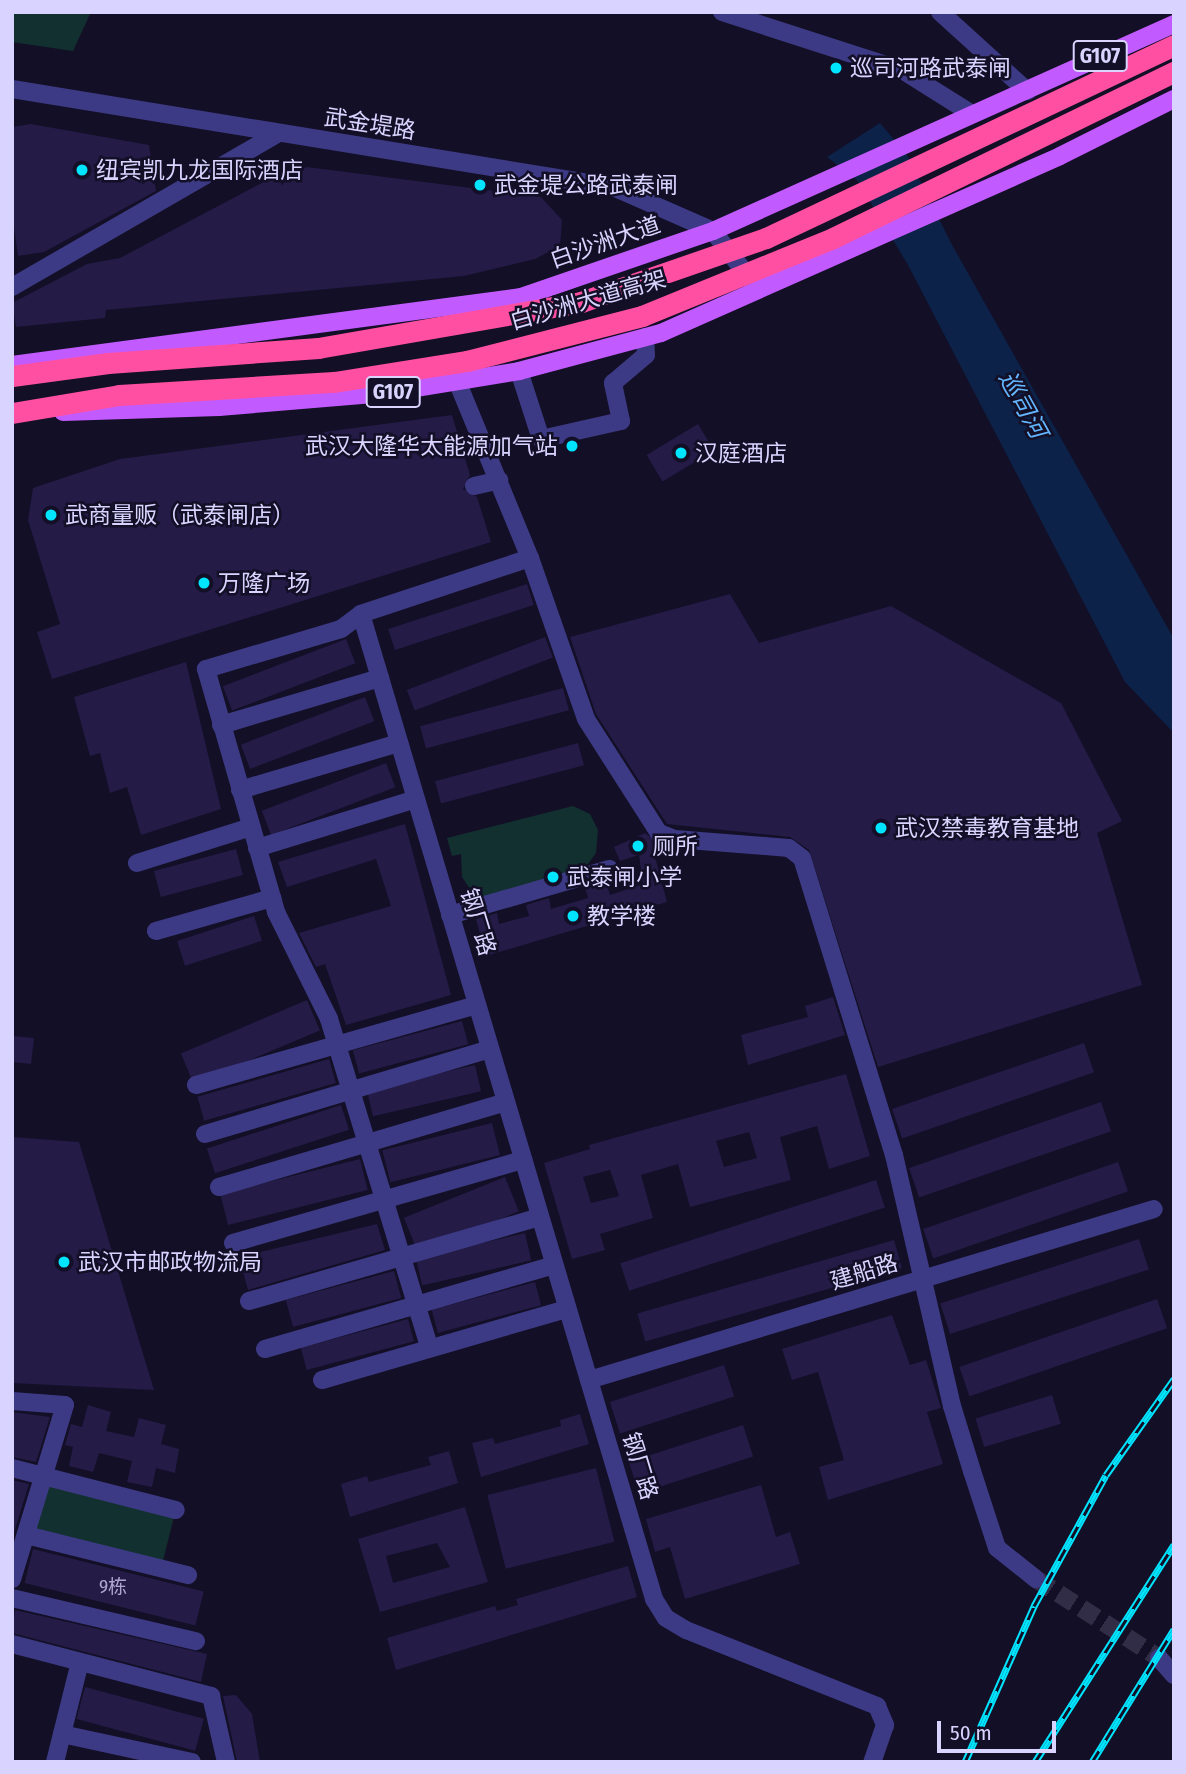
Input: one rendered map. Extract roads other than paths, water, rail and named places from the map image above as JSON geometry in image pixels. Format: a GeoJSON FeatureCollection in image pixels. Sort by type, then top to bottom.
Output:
{"type":"FeatureCollection","features":[{"type":"Feature","properties":{"kind":"highway","name":"白沙洲大道高架"},"geometry":{"type":"LineString","coordinates":[[12,376],[108,363],[318,348],[581,302],[766,238],[1174,46]]}},
{"type":"Feature","properties":{"kind":"highway","name":"白沙洲大道高架"},"geometry":{"type":"LineString","coordinates":[[12,414],[119,395],[334,382],[467,361],[642,316],[833,239],[1174,72]]}},
{"type":"Feature","properties":{"kind":"main road","name":"白沙洲大道"},"geometry":{"type":"LineString","coordinates":[[12,365],[521,297],[713,231],[1174,24]]}},
{"type":"Feature","properties":{"kind":"main road","name":"G107"},"geometry":{"type":"LineString","coordinates":[[12,414],[219,407],[384,393],[519,370],[645,337],[760,292],[1174,99]]}},
{"type":"Feature","properties":{"kind":"main road"},"geometry":{"type":"LineString","coordinates":[[1018,174],[1053,170],[1174,112]]}},
{"type":"Feature","properties":{"kind":"street"},"geometry":{"type":"LineString","coordinates":[[722,12],[901,70],[979,111]]}},
{"type":"Feature","properties":{"kind":"street"},"geometry":{"type":"LineString","coordinates":[[742,12],[902,60],[979,111]]}},
{"type":"Feature","properties":{"kind":"street"},"geometry":{"type":"LineString","coordinates":[[940,12],[1027,91]]}},
{"type":"Feature","properties":{"kind":"street","name":"武金堤路"},"geometry":{"type":"LineString","coordinates":[[12,89],[613,187],[713,231]]}},
{"type":"Feature","properties":{"kind":"street"},"geometry":{"type":"LineString","coordinates":[[12,287],[277,134]]}},
{"type":"Feature","properties":{"kind":"street"},"geometry":{"type":"LineString","coordinates":[[713,231],[760,292]]}},
{"type":"Feature","properties":{"kind":"street"},"geometry":{"type":"LineString","coordinates":[[519,370],[541,439],[621,421],[613,383],[646,355],[645,337]]}},
{"type":"Feature","properties":{"kind":"street"},"geometry":{"type":"LineString","coordinates":[[457,381],[530,558],[586,719],[650,823],[659,833],[675,839],[789,848],[802,858],[894,1154],[952,1406],[997,1548],[1036,1579]]}},
{"type":"Feature","properties":{"kind":"street"},"geometry":{"type":"LineString","coordinates":[[474,486],[499,480]]}},
{"type":"Feature","properties":{"kind":"street"},"geometry":{"type":"LineString","coordinates":[[429,1347],[337,1045],[272,898],[206,669],[341,629],[361,614],[530,558]]}},
{"type":"Feature","properties":{"kind":"street","name":"钢厂路"},"geometry":{"type":"LineString","coordinates":[[361,614],[654,1599],[666,1618],[686,1630],[877,1706],[885,1725],[872,1762]]}},
{"type":"Feature","properties":{"kind":"street"},"geometry":{"type":"LineString","coordinates":[[222,725],[380,678]]}},
{"type":"Feature","properties":{"kind":"street"},"geometry":{"type":"LineString","coordinates":[[240,790],[399,743]]}},
{"type":"Feature","properties":{"kind":"street"},"geometry":{"type":"LineString","coordinates":[[257,848],[416,799]]}},
{"type":"Feature","properties":{"kind":"street"},"geometry":{"type":"LineString","coordinates":[[137,863],[251,827]]}},
{"type":"Feature","properties":{"kind":"street"},"geometry":{"type":"LineString","coordinates":[[450,915],[609,869]]}},
{"type":"Feature","properties":{"kind":"street"},"geometry":{"type":"LineString","coordinates":[[156,931],[272,898]]}},
{"type":"Feature","properties":{"kind":"street"},"geometry":{"type":"LineString","coordinates":[[196,1085],[477,1005]]}},
{"type":"Feature","properties":{"kind":"street"},"geometry":{"type":"LineString","coordinates":[[205,1134],[490,1049]]}},
{"type":"Feature","properties":{"kind":"street"},"geometry":{"type":"LineString","coordinates":[[219,1187],[506,1102]]}},
{"type":"Feature","properties":{"kind":"street"},"geometry":{"type":"LineString","coordinates":[[233,1243],[523,1160]]}},
{"type":"Feature","properties":{"kind":"street","name":"建船路"},"geometry":{"type":"LineString","coordinates":[[589,1380],[1154,1209]]}},
{"type":"Feature","properties":{"kind":"street"},"geometry":{"type":"LineString","coordinates":[[249,1301],[540,1217]]}},
{"type":"Feature","properties":{"kind":"street"},"geometry":{"type":"LineString","coordinates":[[265,1349],[554,1265]]}},
{"type":"Feature","properties":{"kind":"street"},"geometry":{"type":"LineString","coordinates":[[322,1380],[568,1309]]}},
{"type":"Feature","properties":{"kind":"street"},"geometry":{"type":"LineString","coordinates":[[12,1401],[65,1405],[12,1579]]}},
{"type":"Feature","properties":{"kind":"street"},"geometry":{"type":"LineString","coordinates":[[12,1468],[176,1510]]}},
{"type":"Feature","properties":{"kind":"street"},"geometry":{"type":"LineString","coordinates":[[26,1535],[188,1575]]}},
{"type":"Feature","properties":{"kind":"street"},"geometry":{"type":"LineString","coordinates":[[12,1598],[196,1641]]}},
{"type":"Feature","properties":{"kind":"street"},"geometry":{"type":"LineString","coordinates":[[12,1644],[211,1696],[226,1762]]}},
{"type":"Feature","properties":{"kind":"street"},"geometry":{"type":"LineString","coordinates":[[1159,1658],[1174,1675]]}},
{"type":"Feature","properties":{"kind":"street"},"geometry":{"type":"LineString","coordinates":[[55,1762],[80,1662]]}},
{"type":"Feature","properties":{"kind":"street"},"geometry":{"type":"LineString","coordinates":[[62,1734],[192,1762]]}},
{"type":"Feature","properties":{"kind":"water","name":"巡司河"},"geometry":{"type":"Polygon","coordinates":[[[880,123],[907,155],[951,243],[1174,639],[1174,733],[1125,682],[908,265],[857,180],[827,157],[880,123]]]}},
{"type":"Feature","properties":{"kind":"tunnel"},"geometry":{"type":"LineString","coordinates":[[1036,1579],[1159,1658]]}},
{"type":"Feature","properties":{"kind":"railway"},"geometry":{"type":"LineString","coordinates":[[965,1762],[1034,1606],[1106,1475],[1174,1379]]}},
{"type":"Feature","properties":{"kind":"railway"},"geometry":{"type":"LineString","coordinates":[[1035,1762],[1174,1545]]}},
{"type":"Feature","properties":{"kind":"railway"},"geometry":{"type":"LineString","coordinates":[[1092,1762],[1174,1629]]}},
{"type":"Feature","properties":{"kind":"place","name":"巡司河路武泰闸"},"geometry":{"type":"Point","coordinates":[836,68]}},
{"type":"Feature","properties":{"kind":"place","name":"纽宾凯九龙国际酒店"},"geometry":{"type":"Point","coordinates":[82,170]}},
{"type":"Feature","properties":{"kind":"place","name":"武金堤公路武泰闸"},"geometry":{"type":"Point","coordinates":[480,185]}},
{"type":"Feature","properties":{"kind":"place","name":"武汉大隆华太能源加气站"},"geometry":{"type":"Point","coordinates":[572,446]}},
{"type":"Feature","properties":{"kind":"place","name":"汉庭酒店"},"geometry":{"type":"Point","coordinates":[681,453]}},
{"type":"Feature","properties":{"kind":"place","name":"武商量贩（武泰闸店）"},"geometry":{"type":"Point","coordinates":[51,515]}},
{"type":"Feature","properties":{"kind":"place","name":"万隆广场"},"geometry":{"type":"Point","coordinates":[204,583]}},
{"type":"Feature","properties":{"kind":"place","name":"武汉禁毒教育基地"},"geometry":{"type":"Point","coordinates":[881,828]}},
{"type":"Feature","properties":{"kind":"place","name":"厕所"},"geometry":{"type":"Point","coordinates":[638,846]}},
{"type":"Feature","properties":{"kind":"place","name":"武泰闸小学"},"geometry":{"type":"Point","coordinates":[553,877]}},
{"type":"Feature","properties":{"kind":"place","name":"教学楼"},"geometry":{"type":"Point","coordinates":[573,916]}},
{"type":"Feature","properties":{"kind":"place","name":"武汉市邮政物流局"},"geometry":{"type":"Point","coordinates":[64,1262]}}]}
